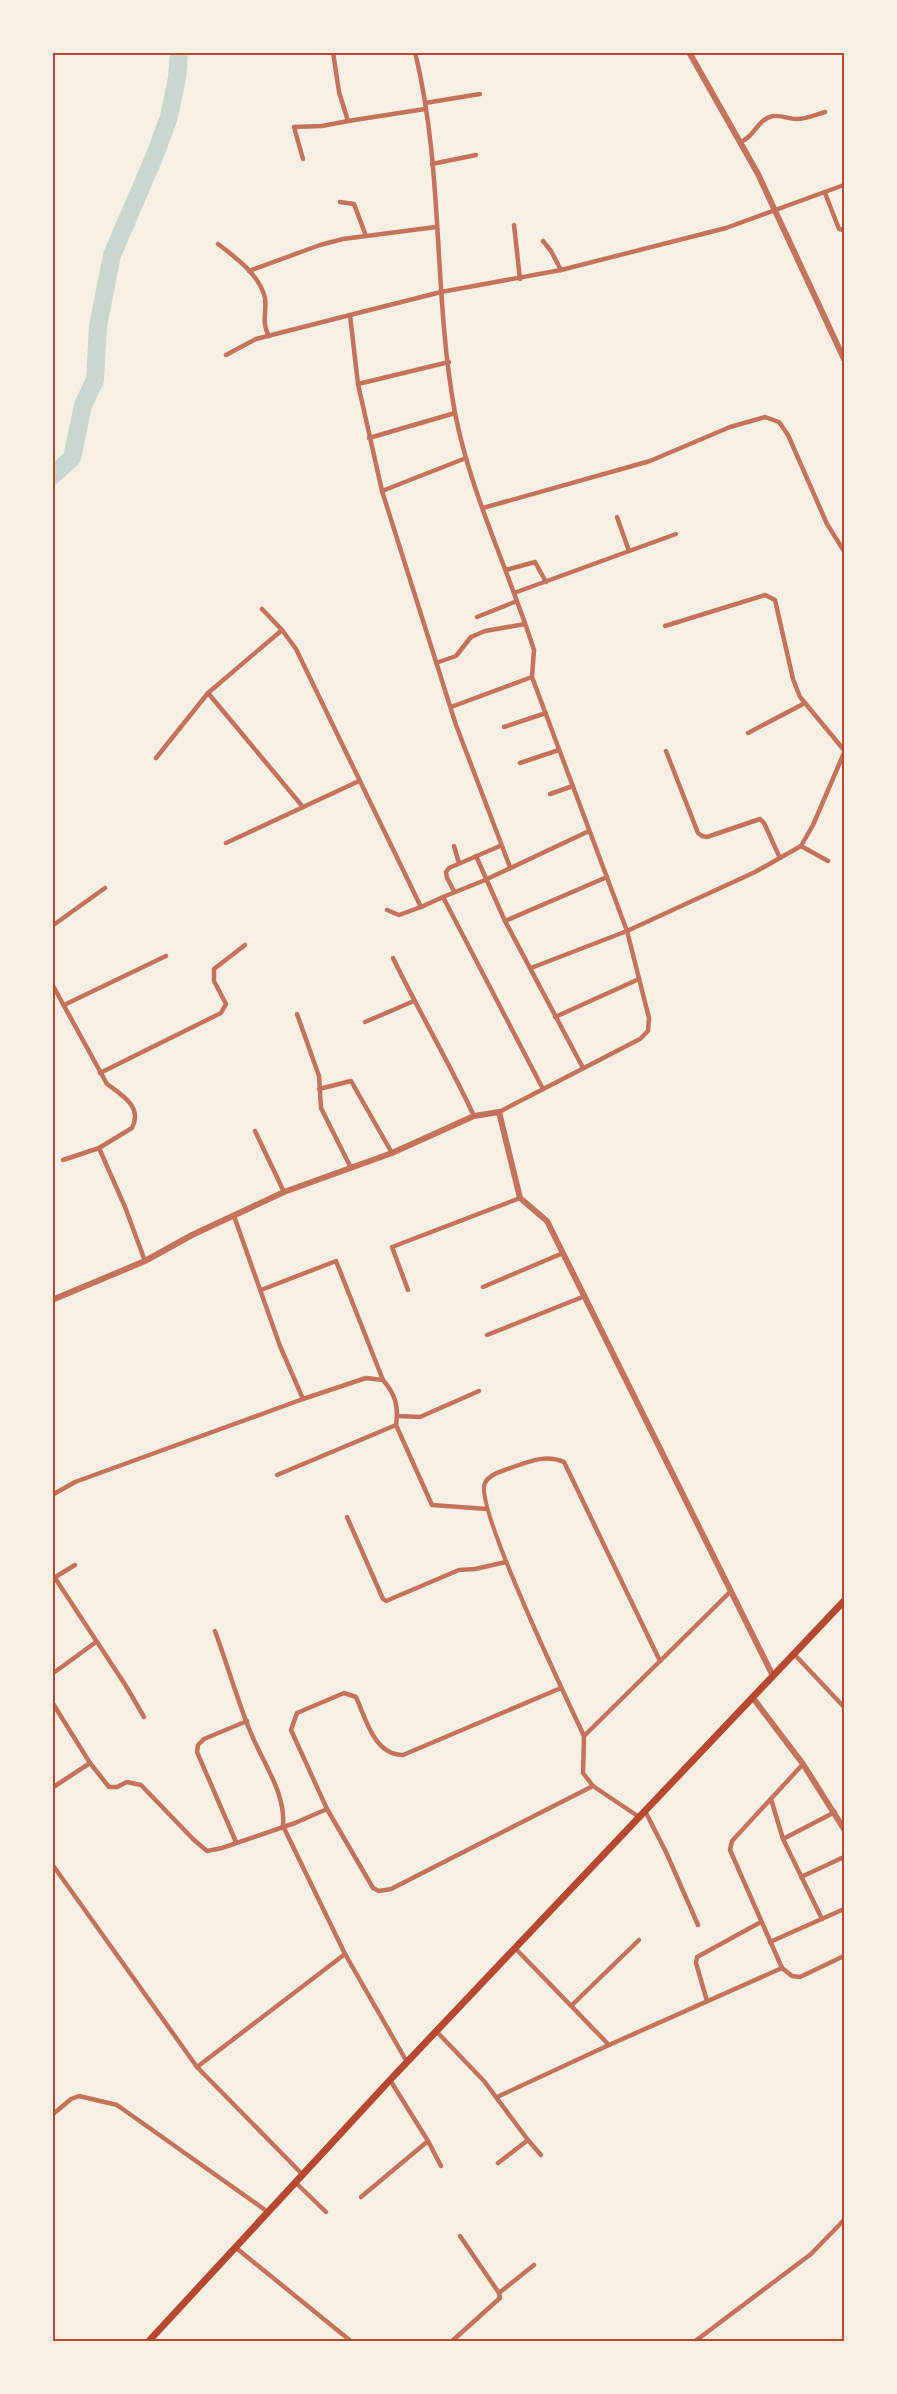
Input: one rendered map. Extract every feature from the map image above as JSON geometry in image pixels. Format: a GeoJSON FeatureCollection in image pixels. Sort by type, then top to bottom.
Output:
{"type":"FeatureCollection","features":[{"type":"Feature","properties":{"kind":"main road"},"geometry":{"type":"LineString","coordinates":[[148,2342],[436,2031],[844,1601]]}},
{"type":"Feature","properties":{"kind":"street"},"geometry":{"type":"LineString","coordinates":[[333,52],[339,92],[348,121]]}},
{"type":"Feature","properties":{"kind":"street"},"geometry":{"type":"LineString","coordinates":[[52,1299],[144,1261],[192,1235],[284,1192],[392,1153],[474,1116],[499,1112],[640,1039],[648,1031],[649,1018],[627,931],[532,677],[534,650],[466,458],[455,413],[441,292],[436,200],[425,106],[415,52]]}},
{"type":"Feature","properties":{"kind":"street"},"geometry":{"type":"LineString","coordinates":[[689,52],[776,211],[844,359]]}},
{"type":"Feature","properties":{"kind":"street"},"geometry":{"type":"LineString","coordinates":[[303,159],[294,128],[322,126],[480,94]]}},
{"type":"Feature","properties":{"kind":"street"},"geometry":{"type":"LineString","coordinates":[[740,142],[746,141],[764,119],[773,116],[807,118],[825,112]]}},
{"type":"Feature","properties":{"kind":"street"},"geometry":{"type":"LineString","coordinates":[[432,164],[476,155]]}},
{"type":"Feature","properties":{"kind":"street"},"geometry":{"type":"LineString","coordinates":[[226,355],[256,339],[350,315],[441,292],[561,270],[726,228],[844,185]]}},
{"type":"Feature","properties":{"kind":"street"},"geometry":{"type":"LineString","coordinates":[[825,193],[839,229],[844,230]]}},
{"type":"Feature","properties":{"kind":"street"},"geometry":{"type":"LineString","coordinates":[[340,202],[354,204],[366,236]]}},
{"type":"Feature","properties":{"kind":"street"},"geometry":{"type":"LineString","coordinates":[[514,225],[520,279]]}},
{"type":"Feature","properties":{"kind":"street"},"geometry":{"type":"LineString","coordinates":[[249,272],[320,245],[366,236],[436,227]]}},
{"type":"Feature","properties":{"kind":"street"},"geometry":{"type":"LineString","coordinates":[[543,241],[561,270]]}},
{"type":"Feature","properties":{"kind":"street"},"geometry":{"type":"LineString","coordinates":[[218,244],[241,262],[262,290],[265,299],[264,326],[269,336]]}},
{"type":"Feature","properties":{"kind":"street"},"geometry":{"type":"LineString","coordinates":[[350,315],[358,384],[382,491],[436,663],[500,846],[510,867]]}},
{"type":"Feature","properties":{"kind":"street"},"geometry":{"type":"LineString","coordinates":[[358,384],[449,362]]}},
{"type":"Feature","properties":{"kind":"street"},"geometry":{"type":"LineString","coordinates":[[369,438],[455,413]]}},
{"type":"Feature","properties":{"kind":"street"},"geometry":{"type":"LineString","coordinates":[[483,508],[650,461],[730,427],[765,417],[779,422],[788,435],[827,524],[844,551]]}},
{"type":"Feature","properties":{"kind":"street"},"geometry":{"type":"LineString","coordinates":[[382,491],[466,458]]}},
{"type":"Feature","properties":{"kind":"street"},"geometry":{"type":"LineString","coordinates":[[617,517],[629,551]]}},
{"type":"Feature","properties":{"kind":"street"},"geometry":{"type":"LineString","coordinates":[[514,593],[676,534]]}},
{"type":"Feature","properties":{"kind":"street"},"geometry":{"type":"LineString","coordinates":[[506,570],[536,562],[546,582]]}},
{"type":"Feature","properties":{"kind":"street"},"geometry":{"type":"LineString","coordinates":[[531,968],[627,931],[755,872],[801,846],[813,825],[844,751],[805,703],[793,679],[775,600],[765,596],[665,626]]}},
{"type":"Feature","properties":{"kind":"street"},"geometry":{"type":"LineString","coordinates":[[477,617],[517,601]]}},
{"type":"Feature","properties":{"kind":"street"},"geometry":{"type":"LineString","coordinates":[[262,609],[296,649],[421,907]]}},
{"type":"Feature","properties":{"kind":"street"},"geometry":{"type":"LineString","coordinates":[[436,663],[456,656],[471,637],[485,631],[525,624]]}},
{"type":"Feature","properties":{"kind":"street"},"geometry":{"type":"LineString","coordinates":[[156,758],[208,693],[282,630]]}},
{"type":"Feature","properties":{"kind":"street"},"geometry":{"type":"LineString","coordinates":[[451,707],[532,677]]}},
{"type":"Feature","properties":{"kind":"street"},"geometry":{"type":"LineString","coordinates":[[208,693],[303,807]]}},
{"type":"Feature","properties":{"kind":"street"},"geometry":{"type":"LineString","coordinates":[[748,733],[805,703]]}},
{"type":"Feature","properties":{"kind":"street"},"geometry":{"type":"LineString","coordinates":[[504,727],[546,713]]}},
{"type":"Feature","properties":{"kind":"street"},"geometry":{"type":"LineString","coordinates":[[520,763],[559,750]]}},
{"type":"Feature","properties":{"kind":"street"},"geometry":{"type":"LineString","coordinates":[[666,751],[698,833],[702,837],[760,819],[780,858]]}},
{"type":"Feature","properties":{"kind":"street"},"geometry":{"type":"LineString","coordinates":[[226,843],[359,780]]}},
{"type":"Feature","properties":{"kind":"street"},"geometry":{"type":"LineString","coordinates":[[550,794],[573,786]]}},
{"type":"Feature","properties":{"kind":"street"},"geometry":{"type":"LineString","coordinates":[[387,910],[399,915],[421,907],[590,831]]}},
{"type":"Feature","properties":{"kind":"street"},"geometry":{"type":"LineString","coordinates":[[454,846],[459,863]]}},
{"type":"Feature","properties":{"kind":"street"},"geometry":{"type":"LineString","coordinates":[[454,891],[447,878],[446,872],[449,868],[500,846]]}},
{"type":"Feature","properties":{"kind":"street"},"geometry":{"type":"LineString","coordinates":[[801,846],[828,861]]}},
{"type":"Feature","properties":{"kind":"street"},"geometry":{"type":"LineString","coordinates":[[476,856],[505,921],[583,1068]]}},
{"type":"Feature","properties":{"kind":"street"},"geometry":{"type":"LineString","coordinates":[[505,921],[606,877]]}},
{"type":"Feature","properties":{"kind":"street"},"geometry":{"type":"LineString","coordinates":[[52,926],[105,888]]}},
{"type":"Feature","properties":{"kind":"street"},"geometry":{"type":"LineString","coordinates":[[443,897],[543,1089]]}},
{"type":"Feature","properties":{"kind":"street"},"geometry":{"type":"LineString","coordinates":[[100,1073],[221,1013],[226,1004],[214,981],[214,969],[245,945]]}},
{"type":"Feature","properties":{"kind":"street"},"geometry":{"type":"LineString","coordinates":[[64,1005],[166,956]]}},
{"type":"Feature","properties":{"kind":"street"},"geometry":{"type":"LineString","coordinates":[[393,958],[414,1001],[446,1056],[474,1116]]}},
{"type":"Feature","properties":{"kind":"street"},"geometry":{"type":"LineString","coordinates":[[555,1017],[639,979]]}},
{"type":"Feature","properties":{"kind":"street"},"geometry":{"type":"LineString","coordinates":[[52,984],[100,1073],[107,1084],[128,1099],[134,1108],[135,1117],[132,1128],[99,1148],[63,1160]]}},
{"type":"Feature","properties":{"kind":"street"},"geometry":{"type":"LineString","coordinates":[[364,1022],[414,1001]]}},
{"type":"Feature","properties":{"kind":"street"},"geometry":{"type":"LineString","coordinates":[[297,1014],[316,1065],[321,1108],[351,1168]]}},
{"type":"Feature","properties":{"kind":"street"},"geometry":{"type":"LineString","coordinates":[[319,1089],[351,1081],[392,1153]]}},
{"type":"Feature","properties":{"kind":"street"},"geometry":{"type":"LineString","coordinates":[[499,1112],[520,1198],[547,1221],[773,1676]]}},
{"type":"Feature","properties":{"kind":"street"},"geometry":{"type":"LineString","coordinates":[[255,1131],[284,1192]]}},
{"type":"Feature","properties":{"kind":"street"},"geometry":{"type":"LineString","coordinates":[[99,1148],[125,1207],[144,1261]]}},
{"type":"Feature","properties":{"kind":"street"},"geometry":{"type":"LineString","coordinates":[[408,1290],[392,1247],[520,1198]]}},
{"type":"Feature","properties":{"kind":"street"},"geometry":{"type":"LineString","coordinates":[[234,1216],[280,1346],[303,1399]]}},
{"type":"Feature","properties":{"kind":"street"},"geometry":{"type":"LineString","coordinates":[[483,1287],[563,1253]]}},
{"type":"Feature","properties":{"kind":"street"},"geometry":{"type":"LineString","coordinates":[[261,1290],[336,1261],[383,1380],[393,1392],[397,1416],[396,1425],[432,1505],[487,1509]]}},
{"type":"Feature","properties":{"kind":"street"},"geometry":{"type":"LineString","coordinates":[[487,1335],[585,1296]]}},
{"type":"Feature","properties":{"kind":"street"},"geometry":{"type":"LineString","coordinates":[[52,1495],[75,1482],[303,1399],[366,1378],[383,1380]]}},
{"type":"Feature","properties":{"kind":"street"},"geometry":{"type":"LineString","coordinates":[[397,1416],[420,1417],[480,1391]]}},
{"type":"Feature","properties":{"kind":"street"},"geometry":{"type":"LineString","coordinates":[[277,1475],[396,1425]]}},
{"type":"Feature","properties":{"kind":"street"},"geometry":{"type":"LineString","coordinates":[[639,1818],[592,1786],[583,1773],[584,1736],[506,1562],[487,1509],[483,1489],[485,1482],[496,1474],[527,1462],[548,1457],[564,1462],[660,1661]]}},
{"type":"Feature","properties":{"kind":"street"},"geometry":{"type":"LineString","coordinates":[[347,1517],[383,1599],[386,1601],[459,1570],[506,1562]]}},
{"type":"Feature","properties":{"kind":"street"},"geometry":{"type":"LineString","coordinates":[[75,1565],[54,1579],[126,1686],[144,1717]]}},
{"type":"Feature","properties":{"kind":"street"},"geometry":{"type":"LineString","coordinates":[[584,1736],[731,1591]]}},
{"type":"Feature","properties":{"kind":"street"},"geometry":{"type":"LineString","coordinates":[[215,1631],[247,1721],[284,1812],[283,1826],[345,1954],[407,2062]]}},
{"type":"Feature","properties":{"kind":"street"},"geometry":{"type":"LineString","coordinates":[[52,1674],[96,1642]]}},
{"type":"Feature","properties":{"kind":"street"},"geometry":{"type":"LineString","coordinates":[[794,1654],[844,1707]]}},
{"type":"Feature","properties":{"kind":"street"},"geometry":{"type":"LineString","coordinates":[[561,1688],[403,1755],[387,1752],[377,1743],[356,1697],[351,1694],[344,1693],[297,1713],[291,1730],[327,1809],[369,1884],[379,1891],[385,1891],[592,1786]]}},
{"type":"Feature","properties":{"kind":"street"},"geometry":{"type":"LineString","coordinates":[[753,1698],[803,1764],[844,1829]]}},
{"type":"Feature","properties":{"kind":"street"},"geometry":{"type":"LineString","coordinates":[[52,1702],[90,1763],[109,1787],[117,1787],[127,1782],[141,1785],[207,1851],[295,1823],[327,1809]]}},
{"type":"Feature","properties":{"kind":"street"},"geometry":{"type":"LineString","coordinates":[[236,1842],[197,1752],[198,1744],[204,1739],[247,1721]]}},
{"type":"Feature","properties":{"kind":"street"},"geometry":{"type":"LineString","coordinates":[[52,1788],[90,1763]]}},
{"type":"Feature","properties":{"kind":"street"},"geometry":{"type":"LineString","coordinates":[[803,1764],[732,1841],[730,1850],[782,1968],[792,1976],[800,1977],[844,1956]]}},
{"type":"Feature","properties":{"kind":"street"},"geometry":{"type":"LineString","coordinates":[[771,1799],[783,1839],[822,1919]]}},
{"type":"Feature","properties":{"kind":"street"},"geometry":{"type":"LineString","coordinates":[[645,1811],[698,1925]]}},
{"type":"Feature","properties":{"kind":"street"},"geometry":{"type":"LineString","coordinates":[[783,1839],[835,1812]]}},
{"type":"Feature","properties":{"kind":"street"},"geometry":{"type":"LineString","coordinates":[[801,1877],[844,1857]]}},
{"type":"Feature","properties":{"kind":"street"},"geometry":{"type":"LineString","coordinates":[[52,1864],[197,2067],[302,2175]]}},
{"type":"Feature","properties":{"kind":"street"},"geometry":{"type":"LineString","coordinates":[[770,1942],[844,1909]]}},
{"type":"Feature","properties":{"kind":"street"},"geometry":{"type":"LineString","coordinates":[[707,2001],[696,1963],[697,1957],[761,1922]]}},
{"type":"Feature","properties":{"kind":"street"},"geometry":{"type":"LineString","coordinates":[[572,2005],[639,1940]]}},
{"type":"Feature","properties":{"kind":"street"},"geometry":{"type":"LineString","coordinates":[[515,1948],[609,2045]]}},
{"type":"Feature","properties":{"kind":"street"},"geometry":{"type":"LineString","coordinates":[[197,2067],[345,1954]]}},
{"type":"Feature","properties":{"kind":"street"},"geometry":{"type":"LineString","coordinates":[[497,2097],[782,1968]]}},
{"type":"Feature","properties":{"kind":"street"},"geometry":{"type":"LineString","coordinates":[[436,2031],[484,2081],[541,2155]]}},
{"type":"Feature","properties":{"kind":"street"},"geometry":{"type":"LineString","coordinates":[[390,2080],[441,2166]]}},
{"type":"Feature","properties":{"kind":"street"},"geometry":{"type":"LineString","coordinates":[[52,2115],[71,2099],[79,2096],[117,2105],[268,2212]]}},
{"type":"Feature","properties":{"kind":"street"},"geometry":{"type":"LineString","coordinates":[[498,2163],[528,2140]]}},
{"type":"Feature","properties":{"kind":"street"},"geometry":{"type":"LineString","coordinates":[[361,2197],[428,2141]]}},
{"type":"Feature","properties":{"kind":"street"},"geometry":{"type":"LineString","coordinates":[[296,2182],[326,2212]]}},
{"type":"Feature","properties":{"kind":"street"},"geometry":{"type":"LineString","coordinates":[[694,2342],[811,2254],[844,2220]]}},
{"type":"Feature","properties":{"kind":"street"},"geometry":{"type":"LineString","coordinates":[[460,2236],[499,2293]]}},
{"type":"Feature","properties":{"kind":"street"},"geometry":{"type":"LineString","coordinates":[[235,2247],[352,2342]]}},
{"type":"Feature","properties":{"kind":"street"},"geometry":{"type":"LineString","coordinates":[[451,2342],[497,2301],[499,2293],[534,2265]]}},
{"type":"Feature","properties":{"kind":"waterway"},"geometry":{"type":"LineString","coordinates":[[52,476],[72,458],[83,405],[95,380],[98,326],[112,255],[169,117],[177,78],[179,52]]}}]}
